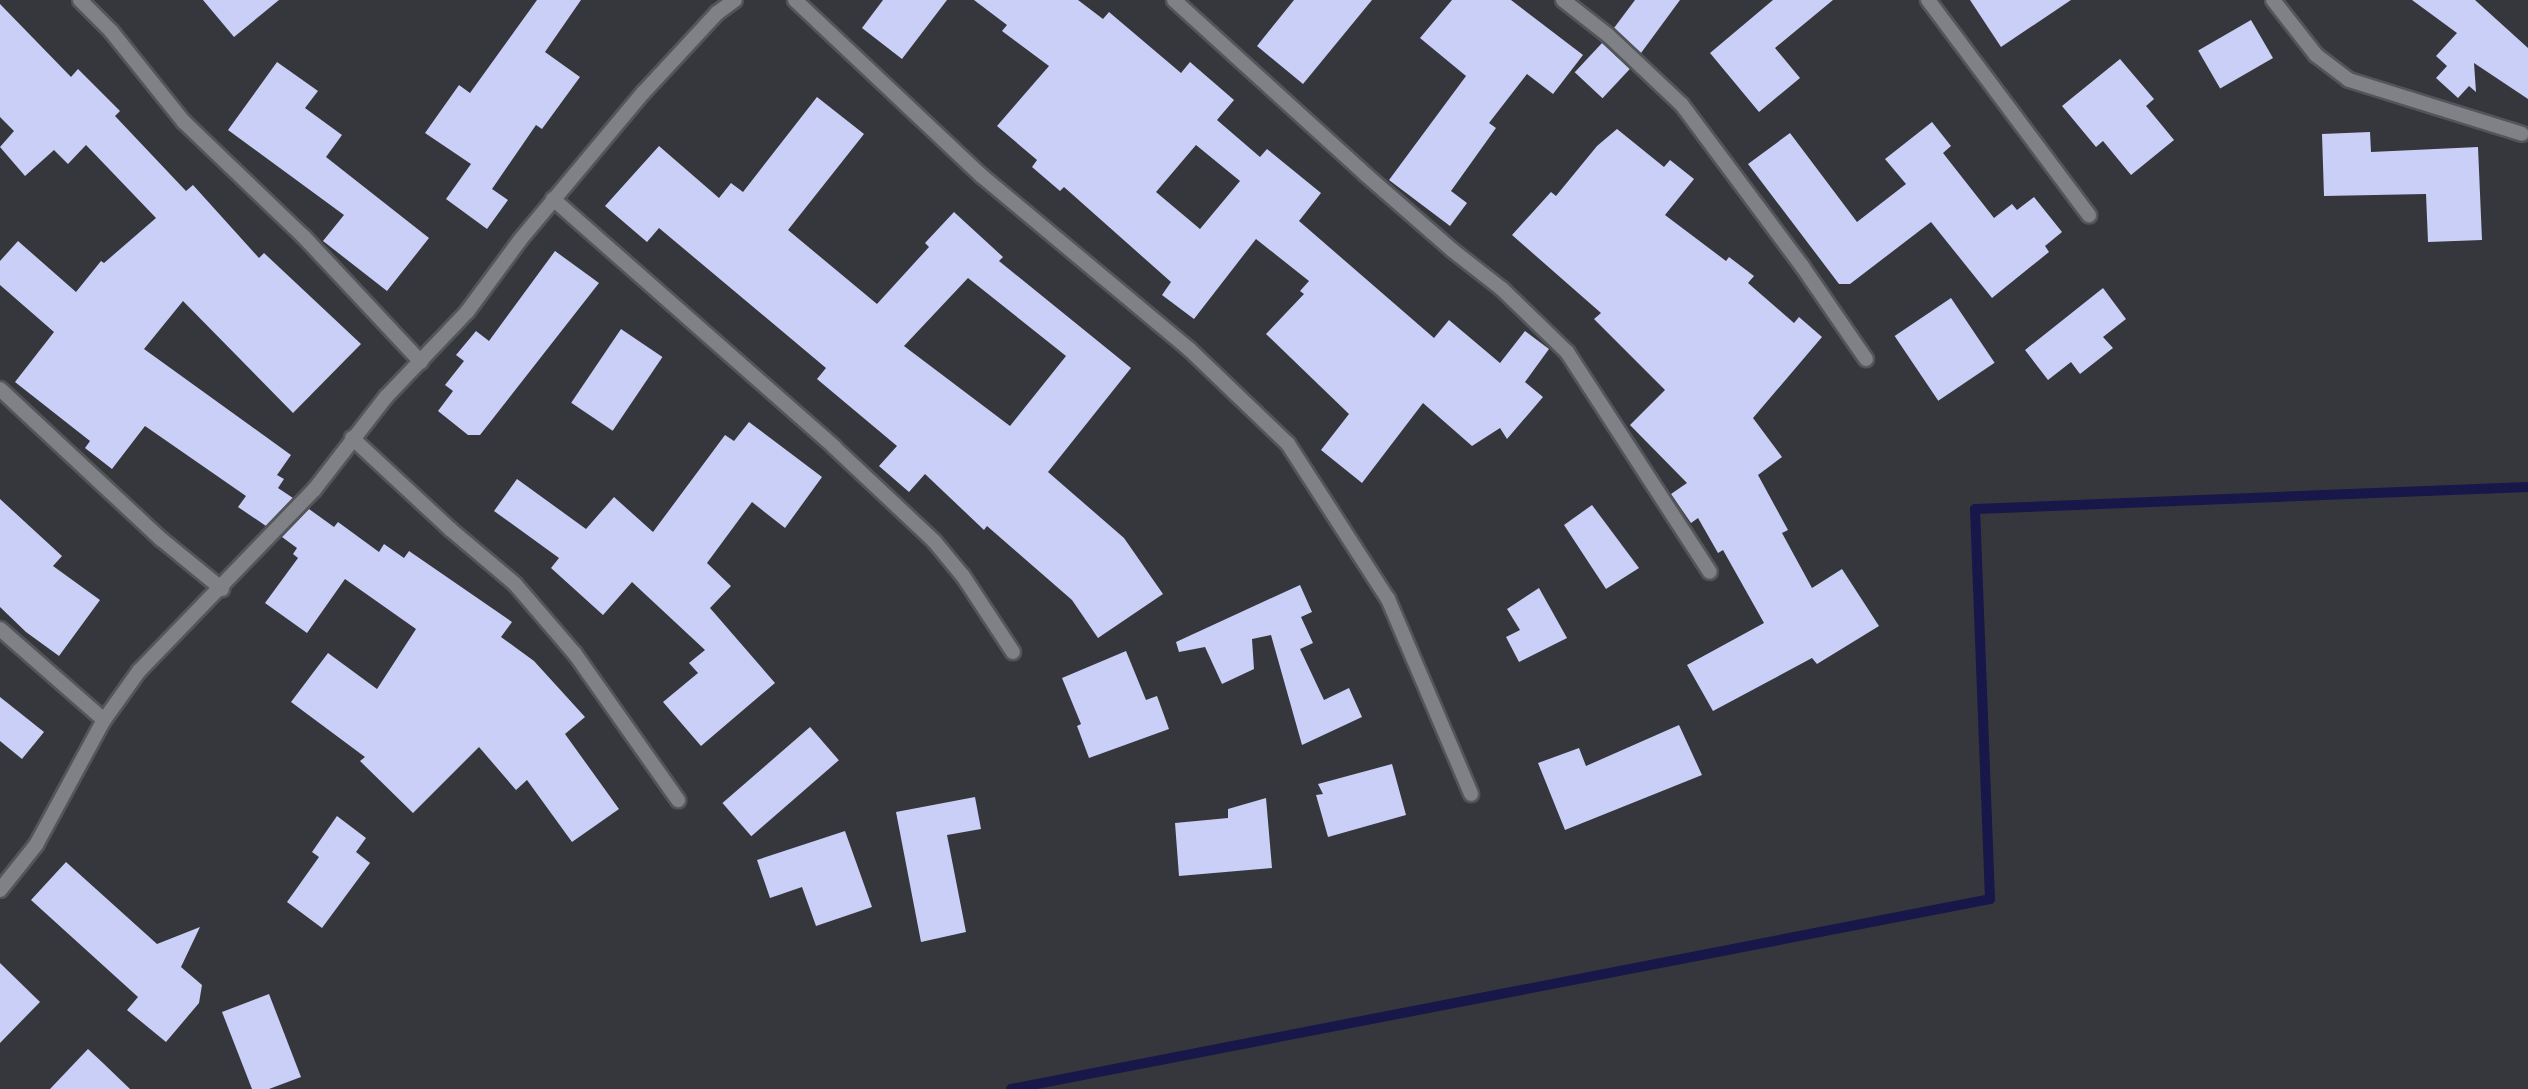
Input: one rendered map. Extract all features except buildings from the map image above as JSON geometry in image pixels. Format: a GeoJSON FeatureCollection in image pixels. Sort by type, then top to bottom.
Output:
{"type":"FeatureCollection","features":[{"type":"Feature","properties":{"kind":"street"},"geometry":{"type":"LineString","coordinates":[[80,0],[111,31],[184,121],[304,237],[421,362]]}},
{"type":"Feature","properties":{"kind":"street"},"geometry":{"type":"LineString","coordinates":[[0,890],[36,845],[104,720],[139,671],[222,589],[314,490],[386,397],[467,312],[553,200],[643,93],[717,13],[735,0]]}},
{"type":"Feature","properties":{"kind":"street"},"geometry":{"type":"LineString","coordinates":[[795,0],[982,176],[1189,349],[1289,444],[1388,599],[1471,794]]}},
{"type":"Feature","properties":{"kind":"street"},"geometry":{"type":"LineString","coordinates":[[1174,0],[1365,174],[1452,250],[1502,289],[1567,352],[1710,572]]}},
{"type":"Feature","properties":{"kind":"street"},"geometry":{"type":"LineString","coordinates":[[1563,0],[1609,36],[1682,105],[1802,266],[1866,359]]}},
{"type":"Feature","properties":{"kind":"street"},"geometry":{"type":"LineString","coordinates":[[1928,0],[2089,215]]}},
{"type":"Feature","properties":{"kind":"street"},"geometry":{"type":"LineString","coordinates":[[2273,0],[2316,55],[2349,80],[2522,134]]}},
{"type":"Feature","properties":{"kind":"street"},"geometry":{"type":"LineString","coordinates":[[553,200],[834,447],[934,541],[963,576],[1013,652]]}},
{"type":"Feature","properties":{"kind":"street"},"geometry":{"type":"LineString","coordinates":[[0,389],[161,539],[222,589]]}},
{"type":"Feature","properties":{"kind":"street"},"geometry":{"type":"LineString","coordinates":[[352,438],[450,529],[515,584],[575,654],[678,800]]}},
{"type":"Feature","properties":{"kind":"street"},"geometry":{"type":"LineString","coordinates":[[0,629],[104,720]]}},
{"type":"Feature","properties":{"kind":"waterway"},"geometry":{"type":"LineString","coordinates":[[1011,1089],[1990,899],[1975,509],[2528,487]]}}]}
